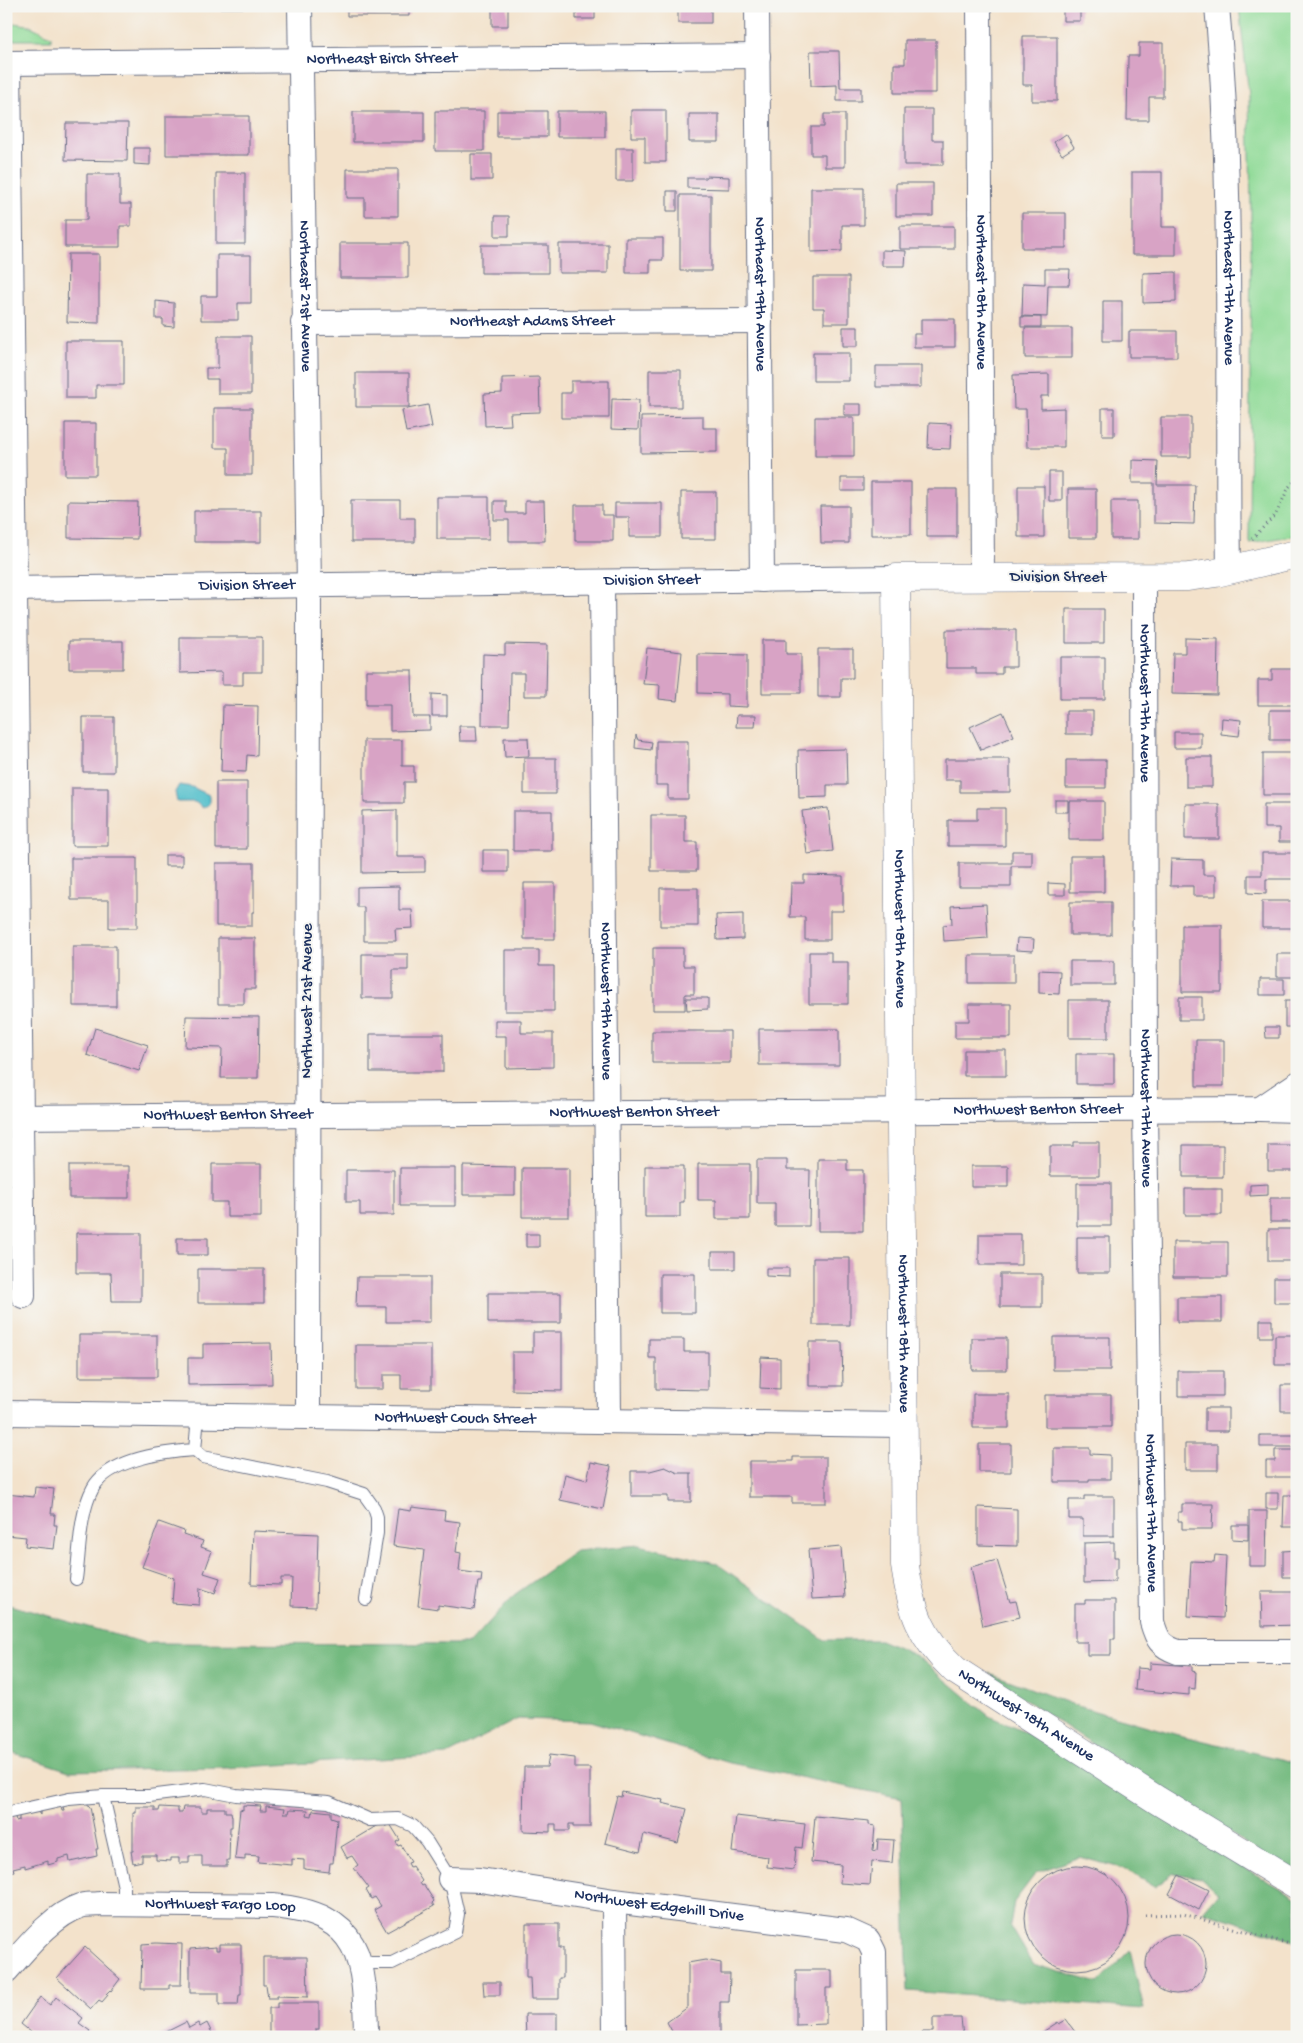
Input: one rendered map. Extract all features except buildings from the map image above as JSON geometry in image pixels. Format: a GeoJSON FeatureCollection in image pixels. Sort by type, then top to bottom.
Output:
{"type":"FeatureCollection","features":[{"type":"Feature","properties":{"kind":"street","name":"Northeast 21st Avenue"},"geometry":{"type":"LineString","coordinates":[[300,6],[303,323],[309,586]]}},
{"type":"Feature","properties":{"kind":"street","name":"Northeast 19th Avenue"},"geometry":{"type":"LineString","coordinates":[[757,6],[762,580]]}},
{"type":"Feature","properties":{"kind":"street","name":"Northeast 18th Avenue"},"geometry":{"type":"LineString","coordinates":[[979,6],[982,578]]}},
{"type":"Feature","properties":{"kind":"street","name":"Northeast 17th Avenue"},"geometry":{"type":"LineString","coordinates":[[1217,6],[1221,56],[1227,211],[1229,570]]}},
{"type":"Feature","properties":{"kind":"street","name":"Northeast Birch Street"},"geometry":{"type":"LineString","coordinates":[[7,63],[300,62],[758,56]]}},
{"type":"Feature","properties":{"kind":"street"},"geometry":{"type":"LineString","coordinates":[[7,63],[14,1117],[23,1296]]}},
{"type":"Feature","properties":{"kind":"street","name":"Northeast Adams Street"},"geometry":{"type":"LineString","coordinates":[[303,323],[760,321]]}},
{"type":"Feature","properties":{"kind":"street","name":"Division Street"},"geometry":{"type":"LineString","coordinates":[[11,589],[896,578],[1188,577],[1229,570],[1297,554]]}},
{"type":"Feature","properties":{"kind":"street","name":"Northwest 17th Avenue"},"geometry":{"type":"LineString","coordinates":[[1144,577],[1145,1110],[1152,1622],[1157,1639],[1164,1647],[1178,1652],[1297,1652]]}},
{"type":"Feature","properties":{"kind":"street","name":"Northwest 18th Avenue"},"geometry":{"type":"LineString","coordinates":[[896,578],[903,1425],[905,1566],[910,1602],[925,1636],[937,1653],[955,1670],[1297,1885]]}},
{"type":"Feature","properties":{"kind":"street","name":"Northwest 19th Avenue"},"geometry":{"type":"LineString","coordinates":[[602,582],[609,1420]]}},
{"type":"Feature","properties":{"kind":"street","name":"Northwest 21st Avenue"},"geometry":{"type":"LineString","coordinates":[[308,1418],[309,586]]}},
{"type":"Feature","properties":{"kind":"street"},"geometry":{"type":"LineString","coordinates":[[1260,1109],[1297,1084]]}},
{"type":"Feature","properties":{"kind":"street","name":"Northwest Benton Street"},"geometry":{"type":"LineString","coordinates":[[14,1117],[606,1112],[1297,1110]]}},
{"type":"Feature","properties":{"kind":"street","name":"Northwest Couch Street"},"geometry":{"type":"LineString","coordinates":[[6,1414],[903,1425]]}},
{"type":"Feature","properties":{"kind":"street","name":"Northwest Edgehill Drive"},"geometry":{"type":"LineString","coordinates":[[450,1880],[480,1880],[614,1901],[846,1930],[868,1940],[874,1952],[875,2037]]}},
{"type":"Feature","properties":{"kind":"street"},"geometry":{"type":"LineString","coordinates":[[614,1901],[614,2037]]}},
{"type":"Feature","properties":{"kind":"street","name":"Northwest Fargo Loop"},"geometry":{"type":"LineString","coordinates":[[6,1971],[38,1937],[64,1914],[80,1906],[124,1904],[300,1908],[323,1916],[345,1931],[361,1963],[366,2001],[366,2037]]}},
{"type":"Feature","properties":{"kind":"lane"},"geometry":{"type":"LineString","coordinates":[[195,1450],[198,1416]]}},
{"type":"Feature","properties":{"kind":"lane"},"geometry":{"type":"LineString","coordinates":[[76,1579],[87,1501],[99,1479],[121,1466],[140,1459],[173,1451],[195,1450],[204,1457],[222,1462],[327,1482],[364,1494],[374,1508],[377,1517],[377,1534],[366,1599]]}},
{"type":"Feature","properties":{"kind":"lane"},"geometry":{"type":"LineString","coordinates":[[6,1813],[69,1799],[103,1796],[149,1796],[205,1789],[236,1795],[329,1802],[370,1820],[398,1819],[413,1826],[428,1842],[450,1880],[458,1914],[455,1932],[392,1963],[361,1963]]}},
{"type":"Feature","properties":{"kind":"lane"},"geometry":{"type":"LineString","coordinates":[[103,1796],[124,1888],[124,1904]]}},
{"type":"Feature","properties":{"kind":"path"},"geometry":{"type":"LineString","coordinates":[[1252,539],[1276,514],[1289,487],[1297,478]]}},
{"type":"Feature","properties":{"kind":"path"},"geometry":{"type":"LineString","coordinates":[[1145,1914],[1183,1914],[1297,1946]]}},
{"type":"Feature","properties":{"kind":"green space"},"geometry":{"type":"Polygon","coordinates":[[[1239,6],[1297,6],[1297,535],[1249,543],[1251,210],[1249,96],[1239,6]]]}},
{"type":"Feature","properties":{"kind":"green space"},"geometry":{"type":"Polygon","coordinates":[[[6,22],[28,25],[51,36],[51,40],[6,40],[6,22]]]}},
{"type":"Feature","properties":{"kind":"green space"},"geometry":{"type":"Polygon","coordinates":[[[639,1545],[716,1563],[825,1640],[880,1640],[917,1656],[989,1716],[1037,1738],[1138,1797],[1223,1856],[1297,1898],[1297,1942],[1203,1911],[1218,1893],[1201,1878],[1174,1873],[1155,1887],[1125,1869],[1079,1857],[1036,1873],[1014,1902],[1010,1925],[1033,1964],[1098,1983],[1130,1950],[1144,2009],[908,1991],[902,1798],[730,1763],[590,1721],[518,1719],[447,1755],[226,1768],[69,1771],[14,1753],[6,1747],[6,1604],[145,1643],[469,1644],[514,1595],[576,1551],[639,1545]]]}},
{"type":"Feature","properties":{"kind":"green space"},"geometry":{"type":"Polygon","coordinates":[[[990,1673],[1077,1706],[1179,1735],[1297,1763],[1297,1877],[1005,1687],[990,1673]]]}},
{"type":"Feature","properties":{"kind":"water"},"geometry":{"type":"Polygon","coordinates":[[[179,785],[192,787],[209,795],[209,804],[203,808],[195,802],[177,802],[175,792],[179,785]]]}}]}
